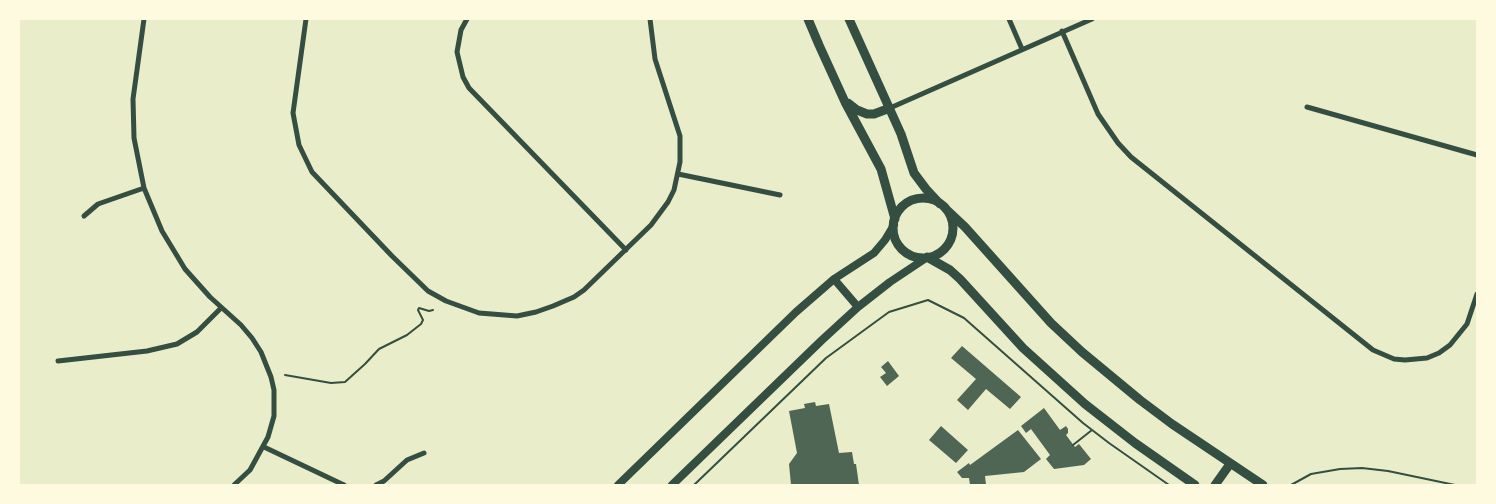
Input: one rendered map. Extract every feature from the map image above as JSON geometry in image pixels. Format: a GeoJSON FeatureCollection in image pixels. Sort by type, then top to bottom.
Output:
{"type":"FeatureCollection","features":[{"type":"Feature","properties":{"kind":"main road"},"geometry":{"type":"LineString","coordinates":[[808,19],[845,102],[881,169],[894,222],[894,234],[902,249],[918,257],[927,257],[950,270],[1023,348],[1085,404],[1128,439],[1195,485]]}},
{"type":"Feature","properties":{"kind":"main road"},"geometry":{"type":"LineString","coordinates":[[849,19],[901,134],[914,173],[926,190],[965,227],[1051,323],[1082,352],[1140,400],[1263,485]]}},
{"type":"Feature","properties":{"kind":"main road"},"geometry":{"type":"LineString","coordinates":[[845,102],[857,110],[868,114],[874,114],[890,108]]}},
{"type":"Feature","properties":{"kind":"main road"},"geometry":{"type":"LineString","coordinates":[[618,485],[796,312],[834,279],[874,253],[885,240],[899,210],[914,200],[923,198],[940,204]]}},
{"type":"Feature","properties":{"kind":"main road"},"geometry":{"type":"LineString","coordinates":[[672,485],[858,307],[927,257],[941,251],[950,240],[953,230],[952,220],[948,211]]}},
{"type":"Feature","properties":{"kind":"main road"},"geometry":{"type":"LineString","coordinates":[[834,279],[858,307]]}},
{"type":"Feature","properties":{"kind":"main road"},"geometry":{"type":"LineString","coordinates":[[1215,485],[1230,464]]}},
{"type":"Feature","properties":{"kind":"street"},"geometry":{"type":"LineString","coordinates":[[144,19],[133,99],[134,138],[144,188],[153,212],[172,251],[185,269],[252,338],[262,352],[274,390],[274,416],[264,447],[250,470],[234,485]]}},
{"type":"Feature","properties":{"kind":"street"},"geometry":{"type":"LineString","coordinates":[[306,19],[293,113],[299,144],[305,161],[324,185],[428,291],[453,304],[479,313],[517,316],[536,312],[563,302],[584,290],[661,214],[674,190],[681,151],[680,136],[655,59],[650,19]]}},
{"type":"Feature","properties":{"kind":"street"},"geometry":{"type":"LineString","coordinates":[[467,19],[461,30],[457,52],[463,76],[469,88],[626,250]]}},
{"type":"Feature","properties":{"kind":"street"},"geometry":{"type":"LineString","coordinates":[[1009,19],[1022,49]]}},
{"type":"Feature","properties":{"kind":"street"},"geometry":{"type":"LineString","coordinates":[[890,108],[1092,19]]}},
{"type":"Feature","properties":{"kind":"street"},"geometry":{"type":"LineString","coordinates":[[1062,31],[1098,114],[1118,143],[1131,157],[1373,350],[1394,359],[1405,360],[1427,358],[1439,353],[1450,345],[1467,324],[1477,294]]}},
{"type":"Feature","properties":{"kind":"street"},"geometry":{"type":"LineString","coordinates":[[1307,108],[1477,155]]}},
{"type":"Feature","properties":{"kind":"street"},"geometry":{"type":"LineString","coordinates":[[678,174],[780,195]]}},
{"type":"Feature","properties":{"kind":"street"},"geometry":{"type":"LineString","coordinates":[[84,216],[98,204],[144,188]]}},
{"type":"Feature","properties":{"kind":"street"},"geometry":{"type":"LineString","coordinates":[[58,361],[147,351],[177,344],[197,332],[221,308]]}},
{"type":"Feature","properties":{"kind":"street"},"geometry":{"type":"LineString","coordinates":[[264,447],[344,485]]}},
{"type":"Feature","properties":{"kind":"street"},"geometry":{"type":"LineString","coordinates":[[376,485],[384,481],[407,460],[424,453]]}},
{"type":"Feature","properties":{"kind":"path"},"geometry":{"type":"LineString","coordinates":[[694,485],[820,363],[889,312],[924,300],[932,301],[964,318],[1092,430],[1168,485]]}},
{"type":"Feature","properties":{"kind":"path"},"geometry":{"type":"LineString","coordinates":[[285,375],[331,383],[345,382],[378,349],[407,335],[421,324],[423,320],[418,310],[419,308],[429,311],[433,310]]}},
{"type":"Feature","properties":{"kind":"path"},"geometry":{"type":"LineString","coordinates":[[1073,445],[1092,430]]}},
{"type":"Feature","properties":{"kind":"path"},"geometry":{"type":"LineString","coordinates":[[1291,485],[1312,474],[1340,469],[1362,468],[1388,471],[1455,485]]}},
{"type":"Feature","properties":{"kind":"building"},"geometry":{"type":"Polygon","coordinates":[[[962,346],[1021,397],[1010,409],[986,389],[968,410],[957,400],[976,379],[951,358],[962,346]]]}},
{"type":"Feature","properties":{"kind":"building"},"geometry":{"type":"Polygon","coordinates":[[[888,361],[899,376],[887,386],[880,377],[886,373],[881,367],[888,361]]]}},
{"type":"Feature","properties":{"kind":"building"},"geometry":{"type":"Polygon","coordinates":[[[815,402],[816,406],[829,404],[839,453],[852,452],[859,485],[791,485],[789,464],[797,453],[789,411],[805,408],[804,404],[815,402]]]}},
{"type":"Feature","properties":{"kind":"building"},"geometry":{"type":"Polygon","coordinates":[[[1044,408],[1060,430],[1066,426],[1068,433],[1066,435],[1075,447],[1079,444],[1091,459],[1084,465],[1054,469],[1046,459],[1050,455],[1031,429],[1026,433],[1021,426],[1044,408]]]}},
{"type":"Feature","properties":{"kind":"building"},"geometry":{"type":"Polygon","coordinates":[[[941,426],[968,450],[956,463],[929,440],[941,426]]]}},
{"type":"Feature","properties":{"kind":"building"},"geometry":{"type":"Polygon","coordinates":[[[1018,430],[1041,459],[1024,472],[985,476],[986,485],[970,485],[969,478],[962,478],[957,472],[969,463],[970,465],[1018,430]]]}}]}
